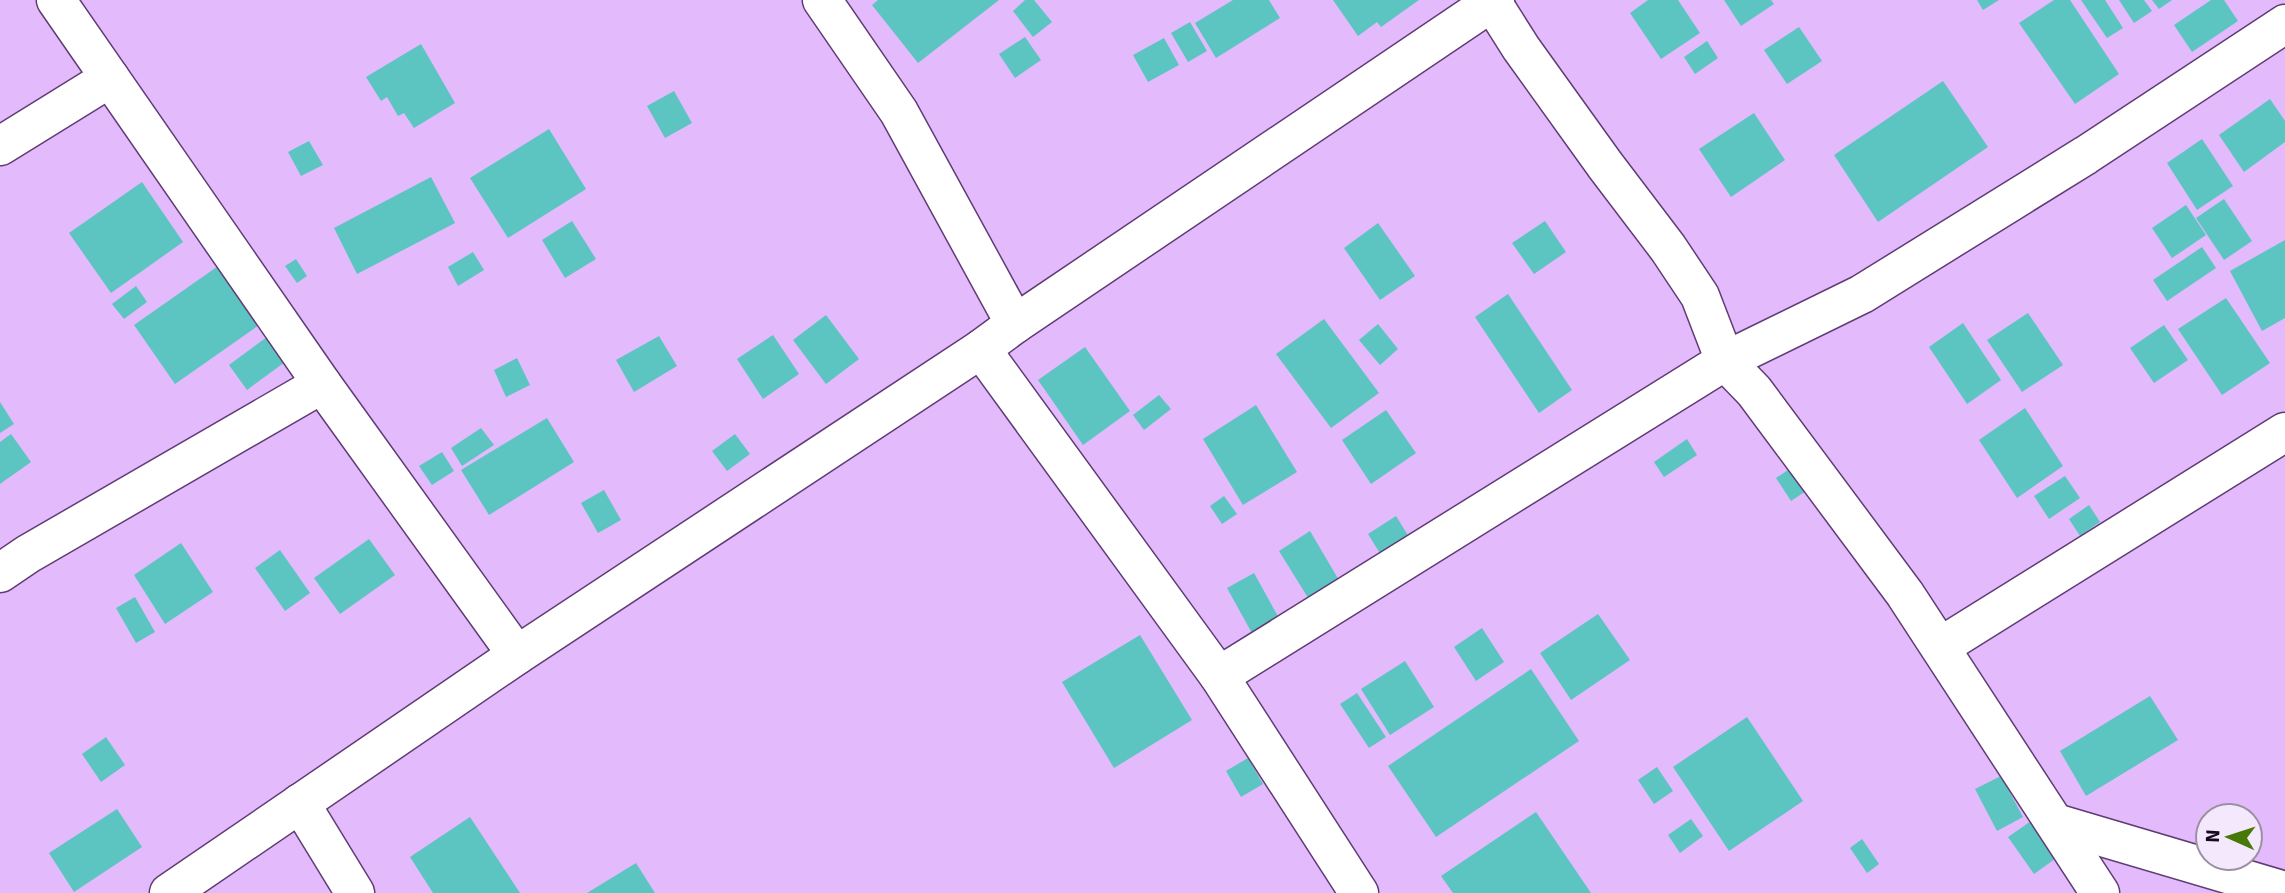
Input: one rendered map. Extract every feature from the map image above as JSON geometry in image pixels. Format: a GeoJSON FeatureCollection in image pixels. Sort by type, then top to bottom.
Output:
{"type":"FeatureCollection","features":[{"type":"Feature","properties":{"kind":"street"},"geometry":{"type":"LineString","coordinates":[[56,0],[323,384],[517,655]]}},
{"type":"Feature","properties":{"kind":"street"},"geometry":{"type":"LineString","coordinates":[[822,0],[899,112],[1015,324]]}},
{"type":"Feature","properties":{"kind":"street"},"geometry":{"type":"LineString","coordinates":[[169,893],[517,655],[981,349],[1493,1],[1574,123],[1668,248],[1700,296],[1725,361],[1754,391],[1905,594],[2100,893]]}},
{"type":"Feature","properties":{"kind":"street"},"geometry":{"type":"LineString","coordinates":[[1219,676],[1725,361],[1862,294],[2086,155],[2285,24]]}},
{"type":"Feature","properties":{"kind":"street"},"geometry":{"type":"LineString","coordinates":[[0,146],[110,78]]}},
{"type":"Feature","properties":{"kind":"street"},"geometry":{"type":"LineString","coordinates":[[981,349],[1219,676],[1359,893]]}},
{"type":"Feature","properties":{"kind":"street"},"geometry":{"type":"LineString","coordinates":[[0,573],[28,554],[323,384]]}},
{"type":"Feature","properties":{"kind":"street"},"geometry":{"type":"LineString","coordinates":[[1940,647],[2285,432]]}},
{"type":"Feature","properties":{"kind":"street"},"geometry":{"type":"LineString","coordinates":[[300,803],[355,893]]}},
{"type":"Feature","properties":{"kind":"street"},"geometry":{"type":"LineString","coordinates":[[2055,823],[2285,891]]}},
{"type":"Feature","properties":{"kind":"building"},"geometry":{"type":"Polygon","coordinates":[[[878,0],[999,0],[918,63],[872,5],[878,0]]]}},
{"type":"Feature","properties":{"kind":"building"},"geometry":{"type":"Polygon","coordinates":[[[1025,0],[1034,0],[1052,22],[1033,37],[1013,11],[1025,0]]]}},
{"type":"Feature","properties":{"kind":"building"},"geometry":{"type":"Polygon","coordinates":[[[1233,0],[1269,0],[1280,18],[1216,58],[1195,23],[1233,0]]]}},
{"type":"Feature","properties":{"kind":"building"},"geometry":{"type":"Polygon","coordinates":[[[1333,0],[1419,0],[1381,27],[1377,22],[1358,36],[1333,0]]]}},
{"type":"Feature","properties":{"kind":"building"},"geometry":{"type":"Polygon","coordinates":[[[1648,0],[1678,0],[1700,33],[1661,59],[1630,13],[1648,0]]]}},
{"type":"Feature","properties":{"kind":"building"},"geometry":{"type":"Polygon","coordinates":[[[1724,0],[1771,0],[1774,4],[1741,26],[1724,0]]]}},
{"type":"Feature","properties":{"kind":"building"},"geometry":{"type":"Polygon","coordinates":[[[1977,0],[1999,0],[1983,10],[1977,0]]]}},
{"type":"Feature","properties":{"kind":"building"},"geometry":{"type":"Polygon","coordinates":[[[2054,0],[2070,0],[2119,74],[2075,104],[2019,23],[2054,0]]]}},
{"type":"Feature","properties":{"kind":"building"},"geometry":{"type":"Polygon","coordinates":[[[2081,0],[2105,0],[2123,28],[2107,38],[2081,0]]]}},
{"type":"Feature","properties":{"kind":"building"},"geometry":{"type":"Polygon","coordinates":[[[2119,0],[2144,0],[2152,11],[2134,23],[2119,0]]]}},
{"type":"Feature","properties":{"kind":"building"},"geometry":{"type":"Polygon","coordinates":[[[2152,0],[2172,0],[2159,9],[2152,0]]]}},
{"type":"Feature","properties":{"kind":"building"},"geometry":{"type":"Polygon","coordinates":[[[2211,0],[2224,0],[2238,21],[2192,52],[2174,25],[2211,0]]]}},
{"type":"Feature","properties":{"kind":"building"},"geometry":{"type":"Polygon","coordinates":[[[1190,22],[1207,51],[1188,62],[1171,33],[1190,22]]]}},
{"type":"Feature","properties":{"kind":"building"},"geometry":{"type":"Polygon","coordinates":[[[1799,27],[1822,61],[1787,84],[1764,50],[1799,27]]]}},
{"type":"Feature","properties":{"kind":"building"},"geometry":{"type":"Polygon","coordinates":[[[1025,37],[1041,60],[1015,78],[999,54],[1025,37]]]}},
{"type":"Feature","properties":{"kind":"building"},"geometry":{"type":"Polygon","coordinates":[[[1164,38],[1179,65],[1148,82],[1133,55],[1164,38]]]}},
{"type":"Feature","properties":{"kind":"building"},"geometry":{"type":"Polygon","coordinates":[[[1707,41],[1718,58],[1695,74],[1684,57],[1707,41]]]}},
{"type":"Feature","properties":{"kind":"building"},"geometry":{"type":"Polygon","coordinates":[[[421,44],[455,103],[414,128],[404,113],[398,116],[387,97],[381,101],[366,77],[421,44]]]}},
{"type":"Feature","properties":{"kind":"building"},"geometry":{"type":"Polygon","coordinates":[[[1943,81],[1988,147],[1878,222],[1834,155],[1943,81]]]}},
{"type":"Feature","properties":{"kind":"building"},"geometry":{"type":"Polygon","coordinates":[[[674,91],[692,123],[665,138],[647,106],[674,91]]]}},
{"type":"Feature","properties":{"kind":"building"},"geometry":{"type":"Polygon","coordinates":[[[2270,99],[2285,121],[2285,142],[2244,172],[2219,135],[2270,99]]]}},
{"type":"Feature","properties":{"kind":"building"},"geometry":{"type":"Polygon","coordinates":[[[1754,113],[1785,160],[1731,197],[1699,149],[1754,113]]]}},
{"type":"Feature","properties":{"kind":"building"},"geometry":{"type":"Polygon","coordinates":[[[549,129],[586,189],[508,238],[470,178],[549,129]]]}},
{"type":"Feature","properties":{"kind":"building"},"geometry":{"type":"Polygon","coordinates":[[[2202,139],[2233,186],[2197,210],[2167,163],[2202,139]]]}},
{"type":"Feature","properties":{"kind":"building"},"geometry":{"type":"Polygon","coordinates":[[[309,141],[323,165],[301,176],[288,152],[309,141]]]}},
{"type":"Feature","properties":{"kind":"building"},"geometry":{"type":"Polygon","coordinates":[[[431,177],[455,223],[357,274],[334,228],[431,177]]]}},
{"type":"Feature","properties":{"kind":"building"},"geometry":{"type":"Polygon","coordinates":[[[142,182],[183,242],[111,293],[69,233],[142,182]]]}},
{"type":"Feature","properties":{"kind":"building"},"geometry":{"type":"Polygon","coordinates":[[[2224,199],[2252,241],[2224,260],[2196,218],[2224,199]]]}},
{"type":"Feature","properties":{"kind":"building"},"geometry":{"type":"Polygon","coordinates":[[[2186,205],[2206,235],[2172,258],[2152,228],[2186,205]]]}},
{"type":"Feature","properties":{"kind":"building"},"geometry":{"type":"Polygon","coordinates":[[[572,221],[596,259],[565,278],[542,240],[572,221]]]}},
{"type":"Feature","properties":{"kind":"building"},"geometry":{"type":"Polygon","coordinates":[[[1545,221],[1566,252],[1534,274],[1512,243],[1545,221]]]}},
{"type":"Feature","properties":{"kind":"building"},"geometry":{"type":"Polygon","coordinates":[[[1378,223],[1415,276],[1380,300],[1344,248],[1378,223]]]}},
{"type":"Feature","properties":{"kind":"building"},"geometry":{"type":"Polygon","coordinates":[[[2285,240],[2285,318],[2262,331],[2230,271],[2285,240]]]}},
{"type":"Feature","properties":{"kind":"building"},"geometry":{"type":"Polygon","coordinates":[[[2202,247],[2216,268],[2167,301],[2153,280],[2202,247]]]}},
{"type":"Feature","properties":{"kind":"building"},"geometry":{"type":"Polygon","coordinates":[[[473,252],[484,270],[458,286],[448,267],[473,252]]]}},
{"type":"Feature","properties":{"kind":"building"},"geometry":{"type":"Polygon","coordinates":[[[296,259],[307,276],[297,283],[285,266],[296,259]]]}},
{"type":"Feature","properties":{"kind":"building"},"geometry":{"type":"Polygon","coordinates":[[[221,264],[262,323],[175,384],[134,325],[221,264]]]}},
{"type":"Feature","properties":{"kind":"building"},"geometry":{"type":"Polygon","coordinates":[[[136,286],[147,302],[124,319],[112,304],[136,286]]]}},
{"type":"Feature","properties":{"kind":"building"},"geometry":{"type":"Polygon","coordinates":[[[1508,294],[1572,390],[1539,413],[1475,317],[1508,294]]]}},
{"type":"Feature","properties":{"kind":"building"},"geometry":{"type":"Polygon","coordinates":[[[2226,298],[2270,363],[2222,395],[2178,329],[2226,298]]]}},
{"type":"Feature","properties":{"kind":"building"},"geometry":{"type":"Polygon","coordinates":[[[2028,313],[2063,365],[2022,392],[1987,340],[2028,313]]]}},
{"type":"Feature","properties":{"kind":"building"},"geometry":{"type":"Polygon","coordinates":[[[826,315],[859,359],[826,384],[793,340],[826,315]]]}},
{"type":"Feature","properties":{"kind":"building"},"geometry":{"type":"Polygon","coordinates":[[[1324,319],[1379,393],[1331,428],[1276,354],[1324,319]]]}},
{"type":"Feature","properties":{"kind":"building"},"geometry":{"type":"Polygon","coordinates":[[[1963,323],[2001,380],[1967,404],[1929,347],[1963,323]]]}},
{"type":"Feature","properties":{"kind":"building"},"geometry":{"type":"Polygon","coordinates":[[[1378,324],[1398,349],[1380,365],[1359,340],[1378,324]]]}},
{"type":"Feature","properties":{"kind":"building"},"geometry":{"type":"Polygon","coordinates":[[[2164,325],[2188,360],[2154,383],[2130,348],[2164,325]]]}},
{"type":"Feature","properties":{"kind":"building"},"geometry":{"type":"Polygon","coordinates":[[[773,335],[799,374],[763,399],[737,359],[773,335]]]}},
{"type":"Feature","properties":{"kind":"building"},"geometry":{"type":"Polygon","coordinates":[[[659,336],[677,366],[634,392],[616,360],[659,336]]]}},
{"type":"Feature","properties":{"kind":"building"},"geometry":{"type":"Polygon","coordinates":[[[267,337],[285,362],[247,390],[229,365],[267,337]]]}},
{"type":"Feature","properties":{"kind":"building"},"geometry":{"type":"Polygon","coordinates":[[[1085,347],[1130,411],[1083,445],[1038,380],[1085,347]]]}},
{"type":"Feature","properties":{"kind":"building"},"geometry":{"type":"Polygon","coordinates":[[[517,358],[530,385],[506,397],[494,370],[517,358]]]}},
{"type":"Feature","properties":{"kind":"building"},"geometry":{"type":"Polygon","coordinates":[[[1159,395],[1171,409],[1144,430],[1133,415],[1159,395]]]}},
{"type":"Feature","properties":{"kind":"building"},"geometry":{"type":"Polygon","coordinates":[[[0,402],[14,424],[0,433],[0,402]]]}},
{"type":"Feature","properties":{"kind":"building"},"geometry":{"type":"Polygon","coordinates":[[[1256,405],[1297,472],[1243,505],[1203,439],[1256,405]]]}},
{"type":"Feature","properties":{"kind":"building"},"geometry":{"type":"Polygon","coordinates":[[[2025,408],[2063,466],[2017,498],[1979,440],[2025,408]]]}},
{"type":"Feature","properties":{"kind":"building"},"geometry":{"type":"Polygon","coordinates":[[[1386,410],[1416,453],[1371,484],[1342,440],[1386,410]]]}},
{"type":"Feature","properties":{"kind":"building"},"geometry":{"type":"Polygon","coordinates":[[[547,418],[574,462],[489,515],[461,470],[547,418]]]}},
{"type":"Feature","properties":{"kind":"building"},"geometry":{"type":"Polygon","coordinates":[[[481,428],[494,445],[462,466],[451,448],[481,428]]]}},
{"type":"Feature","properties":{"kind":"building"},"geometry":{"type":"Polygon","coordinates":[[[11,434],[31,462],[0,484],[0,442],[11,434]]]}},
{"type":"Feature","properties":{"kind":"building"},"geometry":{"type":"Polygon","coordinates":[[[735,434],[750,454],[727,471],[712,451],[735,434]]]}},
{"type":"Feature","properties":{"kind":"building"},"geometry":{"type":"Polygon","coordinates":[[[1687,439],[1697,455],[1664,477],[1654,462],[1687,439]]]}},
{"type":"Feature","properties":{"kind":"building"},"geometry":{"type":"Polygon","coordinates":[[[442,452],[454,471],[432,485],[419,466],[442,452]]]}},
{"type":"Feature","properties":{"kind":"building"},"geometry":{"type":"Polygon","coordinates":[[[1797,464],[1812,487],[1791,501],[1776,478],[1797,464]]]}},
{"type":"Feature","properties":{"kind":"building"},"geometry":{"type":"Polygon","coordinates":[[[2065,476],[2080,498],[2049,519],[2034,496],[2065,476]]]}},
{"type":"Feature","properties":{"kind":"building"},"geometry":{"type":"Polygon","coordinates":[[[604,490],[621,520],[598,533],[581,503],[604,490]]]}},
{"type":"Feature","properties":{"kind":"building"},"geometry":{"type":"Polygon","coordinates":[[[1224,496],[1237,514],[1222,524],[1210,506],[1224,496]]]}},
{"type":"Feature","properties":{"kind":"building"},"geometry":{"type":"Polygon","coordinates":[[[2089,505],[2100,522],[2080,536],[2069,519],[2089,505]]]}},
{"type":"Feature","properties":{"kind":"building"},"geometry":{"type":"Polygon","coordinates":[[[1396,516],[1414,545],[1386,563],[1368,534],[1396,516]]]}},
{"type":"Feature","properties":{"kind":"building"},"geometry":{"type":"Polygon","coordinates":[[[1310,531],[1340,582],[1310,601],[1279,551],[1310,531]]]}},
{"type":"Feature","properties":{"kind":"building"},"geometry":{"type":"Polygon","coordinates":[[[369,539],[395,575],[340,614],[314,578],[369,539]]]}},
{"type":"Feature","properties":{"kind":"building"},"geometry":{"type":"Polygon","coordinates":[[[181,543],[213,592],[165,624],[134,575],[181,543]]]}},
{"type":"Feature","properties":{"kind":"building"},"geometry":{"type":"Polygon","coordinates":[[[280,550],[310,593],[285,611],[255,568],[280,550]]]}},
{"type":"Feature","properties":{"kind":"building"},"geometry":{"type":"Polygon","coordinates":[[[1254,573],[1280,620],[1253,635],[1227,588],[1254,573]]]}},
{"type":"Feature","properties":{"kind":"building"},"geometry":{"type":"Polygon","coordinates":[[[135,597],[155,632],[136,643],[116,608],[135,597]]]}},
{"type":"Feature","properties":{"kind":"building"},"geometry":{"type":"Polygon","coordinates":[[[1598,614],[1630,660],[1571,700],[1540,653],[1598,614]]]}},
{"type":"Feature","properties":{"kind":"building"},"geometry":{"type":"Polygon","coordinates":[[[1482,628],[1504,662],[1476,681],[1454,647],[1482,628]]]}},
{"type":"Feature","properties":{"kind":"building"},"geometry":{"type":"Polygon","coordinates":[[[1140,635],[1192,720],[1114,768],[1062,682],[1140,635]]]}},
{"type":"Feature","properties":{"kind":"building"},"geometry":{"type":"Polygon","coordinates":[[[1405,661],[1434,707],[1390,735],[1361,689],[1405,661]]]}},
{"type":"Feature","properties":{"kind":"building"},"geometry":{"type":"Polygon","coordinates":[[[1531,669],[1579,741],[1436,837],[1388,766],[1531,669]]]}},
{"type":"Feature","properties":{"kind":"building"},"geometry":{"type":"Polygon","coordinates":[[[1357,693],[1386,737],[1369,748],[1340,704],[1357,693]]]}},
{"type":"Feature","properties":{"kind":"building"},"geometry":{"type":"Polygon","coordinates":[[[2150,696],[2178,740],[2086,796],[2060,751],[2150,696]]]}},
{"type":"Feature","properties":{"kind":"building"},"geometry":{"type":"Polygon","coordinates":[[[1747,717],[1803,801],[1729,851],[1673,767],[1747,717]]]}},
{"type":"Feature","properties":{"kind":"building"},"geometry":{"type":"Polygon","coordinates":[[[106,737],[125,765],[101,782],[82,754],[106,737]]]}},
{"type":"Feature","properties":{"kind":"building"},"geometry":{"type":"Polygon","coordinates":[[[1248,758],[1263,784],[1241,797],[1226,771],[1248,758]]]}},
{"type":"Feature","properties":{"kind":"building"},"geometry":{"type":"Polygon","coordinates":[[[1657,767],[1673,791],[1654,804],[1638,780],[1657,767]]]}},
{"type":"Feature","properties":{"kind":"building"},"geometry":{"type":"Polygon","coordinates":[[[2001,776],[2023,817],[1997,831],[1975,789],[2001,776]]]}},
{"type":"Feature","properties":{"kind":"building"},"geometry":{"type":"Polygon","coordinates":[[[117,809],[142,847],[74,892],[49,853],[117,809]]]}},
{"type":"Feature","properties":{"kind":"building"},"geometry":{"type":"Polygon","coordinates":[[[1536,812],[1591,893],[1453,893],[1441,876],[1536,812]]]}},
{"type":"Feature","properties":{"kind":"building"},"geometry":{"type":"Polygon","coordinates":[[[2041,814],[2066,851],[2034,874],[2008,837],[2041,814]]]}},
{"type":"Feature","properties":{"kind":"building"},"geometry":{"type":"Polygon","coordinates":[[[470,817],[520,893],[433,893],[410,857],[470,817]]]}},
{"type":"Feature","properties":{"kind":"building"},"geometry":{"type":"Polygon","coordinates":[[[1691,819],[1703,836],[1680,853],[1668,835],[1691,819]]]}},
{"type":"Feature","properties":{"kind":"building"},"geometry":{"type":"Polygon","coordinates":[[[1862,839],[1879,864],[1867,873],[1850,848],[1862,839]]]}},
{"type":"Feature","properties":{"kind":"building"},"geometry":{"type":"Polygon","coordinates":[[[636,863],[655,893],[587,893],[636,863]]]}}]}
